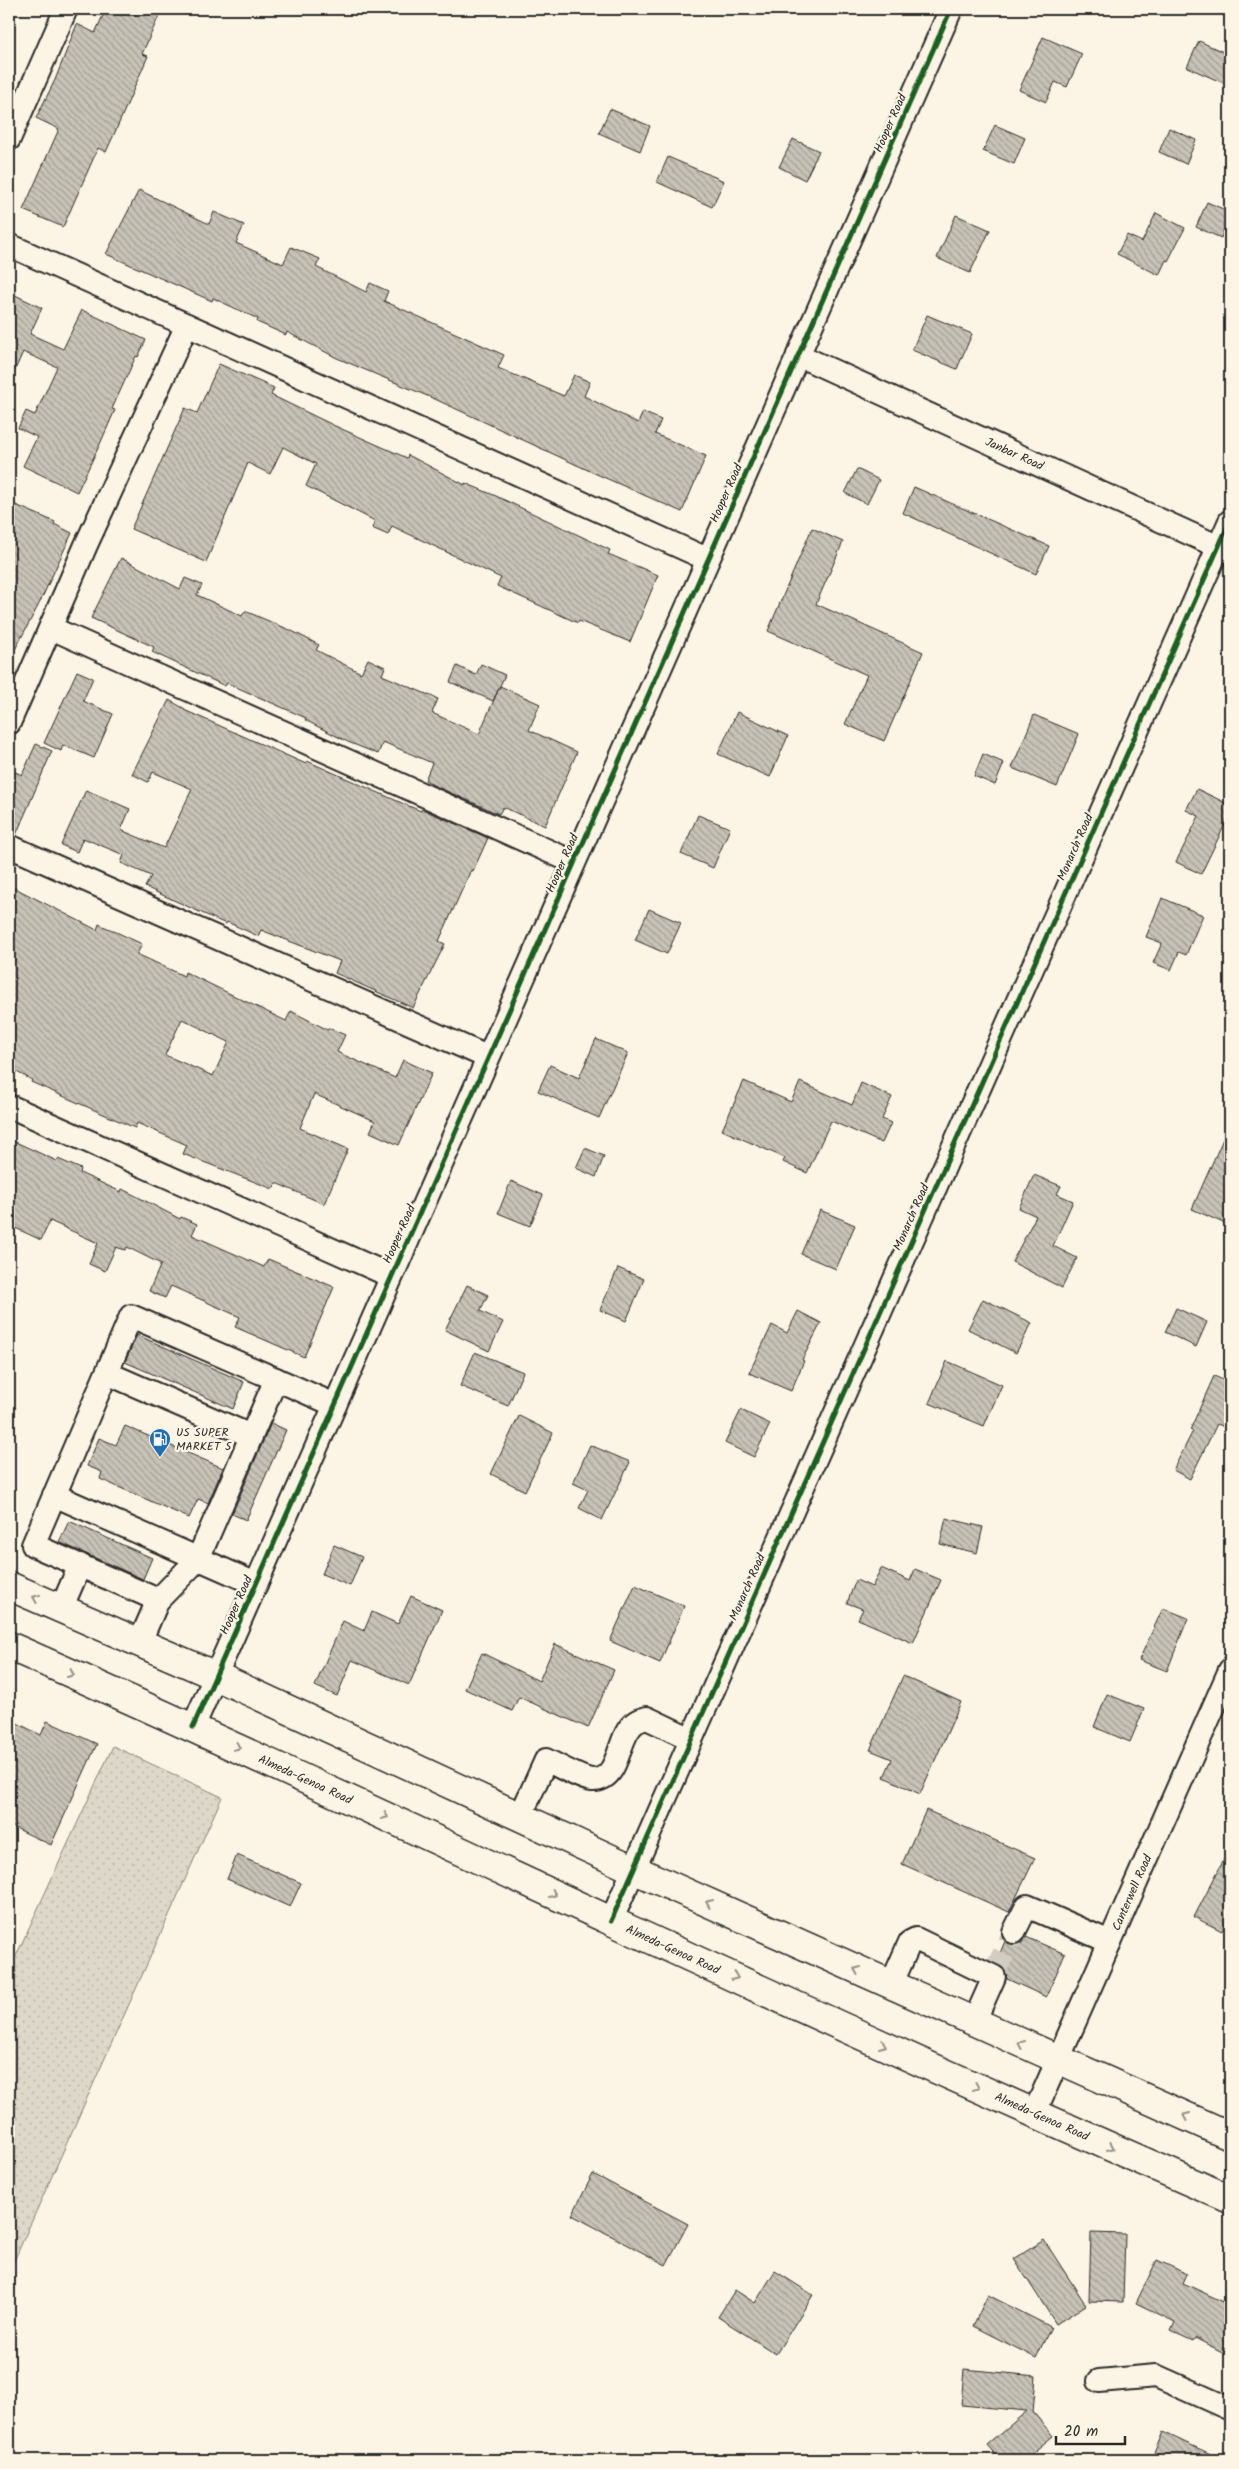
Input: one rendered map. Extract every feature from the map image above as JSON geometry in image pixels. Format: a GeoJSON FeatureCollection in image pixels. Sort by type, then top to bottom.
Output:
{"type":"FeatureCollection","features":[{"type":"Feature","properties":{"kind":"main road"},"geometry":{"type":"LineString","coordinates":[[9,1586],[216,1676],[633,1869],[1230,2136]]}},
{"type":"Feature","properties":{"kind":"main road","name":"Almeda-Genoa Road"},"geometry":{"type":"LineString","coordinates":[[9,1646],[193,1727],[1034,2114],[1230,2199]]}},
{"type":"Feature","properties":{"kind":"street"},"geometry":{"type":"LineString","coordinates":[[9,139],[15,107],[66,9]]}},
{"type":"Feature","properties":{"kind":"street","name":"Hooper Road"},"geometry":{"type":"LineString","coordinates":[[193,1727],[573,862],[951,9]]}},
{"type":"Feature","properties":{"kind":"street"},"geometry":{"type":"LineString","coordinates":[[9,245],[707,559]]}},
{"type":"Feature","properties":{"kind":"street"},"geometry":{"type":"LineString","coordinates":[[9,723],[187,325]]}},
{"type":"Feature","properties":{"kind":"street","name":"Janbar Road"},"geometry":{"type":"LineString","coordinates":[[798,355],[1225,549]]}},
{"type":"Feature","properties":{"kind":"street","name":"Monarch Road"},"geometry":{"type":"LineString","coordinates":[[611,1921],[1225,549],[1230,521]]}},
{"type":"Feature","properties":{"kind":"street"},"geometry":{"type":"LineString","coordinates":[[51,628],[573,862]]}},
{"type":"Feature","properties":{"kind":"street"},"geometry":{"type":"LineString","coordinates":[[9,846],[487,1057]]}},
{"type":"Feature","properties":{"kind":"street"},"geometry":{"type":"LineString","coordinates":[[9,1106],[391,1276]]}},
{"type":"Feature","properties":{"kind":"street"},"geometry":{"type":"LineString","coordinates":[[158,1600],[33,1544],[131,1316],[335,1405]]}},
{"type":"Feature","properties":{"kind":"street"},"geometry":{"type":"LineString","coordinates":[[107,1373],[251,1436]]}},
{"type":"Feature","properties":{"kind":"street"},"geometry":{"type":"LineString","coordinates":[[139,1644],[158,1600],[198,1559],[276,1379]]}},
{"type":"Feature","properties":{"kind":"street"},"geometry":{"type":"LineString","coordinates":[[54,1496],[256,1584]]}},
{"type":"Feature","properties":{"kind":"street"},"geometry":{"type":"LineString","coordinates":[[61,1609],[80,1565]]}},
{"type":"Feature","properties":{"kind":"street","name":"Canterwell Road"},"geometry":{"type":"LineString","coordinates":[[1034,2114],[1230,1670]]}},
{"type":"Feature","properties":{"kind":"street"},"geometry":{"type":"LineString","coordinates":[[520,1817],[546,1760],[590,1780],[602,1779],[610,1772],[630,1728],[637,1721],[647,1718],[691,1739]]}},
{"type":"Feature","properties":{"kind":"street"},"geometry":{"type":"LineString","coordinates":[[1014,1932],[1027,1906],[1110,1942]]}},
{"type":"Feature","properties":{"kind":"street"},"geometry":{"type":"LineString","coordinates":[[891,1985],[910,1942],[916,1939],[993,1974],[995,1979],[974,2022]]}},
{"type":"Feature","properties":{"kind":"street"},"geometry":{"type":"LineString","coordinates":[[1099,2381],[1156,2376],[1230,2409]]}},
{"type":"Feature","properties":{"kind":"shaded area"},"geometry":{"type":"Polygon","coordinates":[[[113,1746],[222,1797],[9,2272],[9,1971],[113,1746]]]}},
{"type":"Feature","properties":{"kind":"building"},"geometry":{"type":"Polygon","coordinates":[[[106,9],[162,9],[142,54],[148,56],[116,130],[106,152],[98,148],[63,227],[23,210],[59,129],[36,118],[55,80],[77,24],[95,33],[106,9]]]}},
{"type":"Feature","properties":{"kind":"building"},"geometry":{"type":"Polygon","coordinates":[[[1043,37],[1082,54],[1067,87],[1055,82],[1046,102],[1019,90],[1043,37]]]}},
{"type":"Feature","properties":{"kind":"building"},"geometry":{"type":"Polygon","coordinates":[[[1199,41],[1230,55],[1230,86],[1187,67],[1199,41]]]}},
{"type":"Feature","properties":{"kind":"building"},"geometry":{"type":"Polygon","coordinates":[[[610,109],[650,126],[640,151],[599,133],[610,109]]]}},
{"type":"Feature","properties":{"kind":"building"},"geometry":{"type":"Polygon","coordinates":[[[995,125],[1025,138],[1014,164],[983,151],[995,125]]]}},
{"type":"Feature","properties":{"kind":"building"},"geometry":{"type":"Polygon","coordinates":[[[1169,128],[1196,140],[1186,164],[1159,152],[1169,128]]]}},
{"type":"Feature","properties":{"kind":"building"},"geometry":{"type":"Polygon","coordinates":[[[793,139],[819,151],[805,180],[779,167],[793,139]]]}},
{"type":"Feature","properties":{"kind":"building"},"geometry":{"type":"Polygon","coordinates":[[[668,157],[724,181],[712,207],[657,182],[668,157]]]}},
{"type":"Feature","properties":{"kind":"building"},"geometry":{"type":"Polygon","coordinates":[[[139,190],[209,224],[214,212],[244,225],[236,243],[283,264],[291,247],[320,259],[316,267],[366,292],[370,283],[388,291],[384,301],[504,355],[498,368],[564,396],[574,375],[590,382],[584,396],[638,423],[643,412],[661,420],[655,434],[706,456],[682,512],[437,400],[337,358],[287,332],[286,335],[257,322],[258,319],[213,298],[212,301],[106,254],[139,190]]]}},
{"type":"Feature","properties":{"kind":"building"},"geometry":{"type":"Polygon","coordinates":[[[1207,202],[1230,212],[1221,238],[1196,227],[1207,202]]]}},
{"type":"Feature","properties":{"kind":"building"},"geometry":{"type":"Polygon","coordinates":[[[1156,213],[1185,228],[1159,275],[1117,254],[1127,235],[1142,242],[1156,213]]]}},
{"type":"Feature","properties":{"kind":"building"},"geometry":{"type":"Polygon","coordinates":[[[956,215],[990,230],[970,273],[937,258],[956,215]]]}},
{"type":"Feature","properties":{"kind":"building"},"geometry":{"type":"Polygon","coordinates":[[[9,292],[42,308],[30,334],[63,349],[82,310],[146,340],[138,357],[136,356],[112,409],[115,410],[77,492],[23,466],[37,437],[18,428],[26,411],[35,415],[57,367],[23,352],[9,383],[9,292]]]}},
{"type":"Feature","properties":{"kind":"building"},"geometry":{"type":"Polygon","coordinates":[[[927,315],[972,334],[957,369],[912,350],[927,315]]]}},
{"type":"Feature","properties":{"kind":"building"},"geometry":{"type":"Polygon","coordinates":[[[219,364],[274,388],[271,395],[335,426],[407,458],[408,455],[465,485],[465,483],[496,496],[610,550],[608,554],[658,575],[630,642],[579,621],[578,623],[497,586],[501,578],[392,526],[388,535],[372,528],[375,521],[306,486],[316,464],[283,447],[270,474],[248,463],[206,562],[131,529],[185,408],[197,413],[219,364]]]}},
{"type":"Feature","properties":{"kind":"building"},"geometry":{"type":"Polygon","coordinates":[[[857,469],[879,480],[867,504],[845,493],[857,469]]]}},
{"type":"Feature","properties":{"kind":"building"},"geometry":{"type":"Polygon","coordinates":[[[914,487],[1049,546],[1036,574],[903,513],[914,487]]]}},
{"type":"Feature","properties":{"kind":"building"},"geometry":{"type":"Polygon","coordinates":[[[9,502],[55,522],[54,524],[72,533],[40,602],[9,661],[9,502]]]}},
{"type":"Feature","properties":{"kind":"building"},"geometry":{"type":"Polygon","coordinates":[[[812,528],[843,542],[816,604],[923,652],[884,741],[845,724],[867,675],[768,631],[812,528]]]}},
{"type":"Feature","properties":{"kind":"building"},"geometry":{"type":"Polygon","coordinates":[[[121,558],[180,589],[185,578],[202,585],[197,595],[242,616],[245,611],[290,630],[319,645],[316,650],[361,673],[368,659],[385,667],[382,675],[438,699],[432,713],[479,734],[500,686],[540,704],[529,730],[577,752],[545,826],[503,807],[499,814],[433,785],[425,780],[432,763],[383,742],[378,754],[348,742],[305,720],[306,718],[227,683],[225,686],[152,652],[154,647],[91,618],[121,558]]]}},
{"type":"Feature","properties":{"kind":"building"},"geometry":{"type":"Polygon","coordinates":[[[481,664],[505,675],[493,701],[450,682],[457,666],[476,675],[481,664]]]}},
{"type":"Feature","properties":{"kind":"building"},"geometry":{"type":"Polygon","coordinates":[[[77,671],[93,678],[83,701],[113,714],[94,758],[63,745],[61,751],[44,743],[77,671]]]}},
{"type":"Feature","properties":{"kind":"building"},"geometry":{"type":"Polygon","coordinates":[[[169,700],[184,710],[306,764],[307,761],[404,804],[421,811],[422,809],[488,838],[473,871],[471,870],[439,941],[445,944],[413,1008],[335,973],[340,961],[261,930],[258,936],[227,922],[226,924],[145,887],[151,876],[121,863],[124,855],[83,838],[77,852],[61,845],[86,790],[130,809],[121,830],[164,848],[192,789],[153,772],[148,782],[132,774],[169,700]]]}},
{"type":"Feature","properties":{"kind":"building"},"geometry":{"type":"Polygon","coordinates":[[[737,712],[788,736],[770,777],[718,754],[737,712]]]}},
{"type":"Feature","properties":{"kind":"building"},"geometry":{"type":"Polygon","coordinates":[[[1034,715],[1079,734],[1057,787],[1012,768],[1034,715]]]}},
{"type":"Feature","properties":{"kind":"building"},"geometry":{"type":"Polygon","coordinates":[[[36,744],[52,751],[16,835],[9,833],[9,769],[22,775],[36,744]]]}},
{"type":"Feature","properties":{"kind":"building"},"geometry":{"type":"Polygon","coordinates":[[[983,754],[1004,763],[995,785],[974,776],[983,754]]]}},
{"type":"Feature","properties":{"kind":"building"},"geometry":{"type":"Polygon","coordinates":[[[1197,789],[1230,805],[1230,814],[1201,874],[1176,862],[1199,816],[1186,810],[1197,789]]]}},
{"type":"Feature","properties":{"kind":"building"},"geometry":{"type":"Polygon","coordinates":[[[698,815],[730,828],[713,868],[681,854],[698,815]]]}},
{"type":"Feature","properties":{"kind":"building"},"geometry":{"type":"Polygon","coordinates":[[[9,885],[97,930],[99,924],[142,944],[137,954],[184,976],[185,972],[286,1021],[291,1011],[328,1030],[329,1028],[345,1035],[337,1052],[395,1078],[403,1060],[432,1073],[399,1145],[370,1132],[375,1121],[314,1094],[300,1128],[348,1149],[324,1204],[276,1183],[273,1189],[183,1154],[187,1145],[137,1123],[135,1128],[31,1082],[32,1080],[9,1068],[9,885]],[[182,1019],[165,1055],[213,1076],[229,1042],[182,1019]]]}},
{"type":"Feature","properties":{"kind":"building"},"geometry":{"type":"Polygon","coordinates":[[[1162,898],[1203,915],[1186,955],[1179,952],[1171,970],[1153,963],[1162,943],[1146,937],[1162,898]]]}},
{"type":"Feature","properties":{"kind":"building"},"geometry":{"type":"Polygon","coordinates":[[[649,909],[681,923],[667,954],[635,940],[649,909]]]}},
{"type":"Feature","properties":{"kind":"building"},"geometry":{"type":"Polygon","coordinates":[[[596,1039],[628,1053],[599,1118],[538,1091],[550,1065],[579,1078],[596,1039]]]}},
{"type":"Feature","properties":{"kind":"building"},"geometry":{"type":"Polygon","coordinates":[[[744,1081],[791,1102],[800,1082],[852,1105],[861,1083],[892,1097],[882,1119],[891,1123],[882,1143],[831,1121],[807,1173],[783,1162],[785,1158],[722,1130],[744,1081]]]}},
{"type":"Feature","properties":{"kind":"building"},"geometry":{"type":"Polygon","coordinates":[[[1230,1123],[1230,1226],[1192,1209],[1230,1123]]]}},
{"type":"Feature","properties":{"kind":"building"},"geometry":{"type":"Polygon","coordinates":[[[9,1139],[57,1161],[58,1159],[81,1169],[80,1173],[121,1192],[122,1189],[180,1219],[181,1217],[197,1224],[192,1235],[264,1267],[268,1259],[334,1287],[304,1357],[235,1327],[240,1317],[171,1286],[165,1298],[149,1291],[161,1264],[127,1247],[125,1250],[116,1247],[105,1271],[89,1264],[98,1243],[50,1221],[41,1240],[9,1225],[9,1139]]]}},
{"type":"Feature","properties":{"kind":"building"},"geometry":{"type":"Polygon","coordinates":[[[585,1148],[604,1156],[596,1177],[576,1168],[585,1148]]]}},
{"type":"Feature","properties":{"kind":"building"},"geometry":{"type":"Polygon","coordinates":[[[1034,1175],[1061,1186],[1057,1194],[1073,1201],[1053,1246],[1077,1258],[1062,1288],[1012,1262],[1036,1216],[1019,1208],[1034,1175]]]}},
{"type":"Feature","properties":{"kind":"building"},"geometry":{"type":"Polygon","coordinates":[[[511,1181],[543,1195],[530,1226],[498,1213],[511,1181]]]}},
{"type":"Feature","properties":{"kind":"building"},"geometry":{"type":"Polygon","coordinates":[[[820,1210],[855,1225],[836,1269],[801,1254],[820,1210]]]}},
{"type":"Feature","properties":{"kind":"building"},"geometry":{"type":"Polygon","coordinates":[[[618,1268],[644,1279],[626,1321],[600,1310],[618,1268]]]}},
{"type":"Feature","properties":{"kind":"building"},"geometry":{"type":"Polygon","coordinates":[[[467,1285],[488,1295],[480,1311],[503,1322],[489,1351],[445,1330],[467,1285]]]}},
{"type":"Feature","properties":{"kind":"building"},"geometry":{"type":"Polygon","coordinates":[[[983,1299],[1032,1323],[1016,1353],[968,1329],[983,1299]]]}},
{"type":"Feature","properties":{"kind":"building"},"geometry":{"type":"Polygon","coordinates":[[[1176,1308],[1207,1322],[1196,1347],[1165,1332],[1176,1308]]]}},
{"type":"Feature","properties":{"kind":"building"},"geometry":{"type":"Polygon","coordinates":[[[798,1311],[821,1323],[802,1360],[804,1361],[791,1391],[749,1373],[772,1325],[787,1333],[798,1311]]]}},
{"type":"Feature","properties":{"kind":"building"},"geometry":{"type":"Polygon","coordinates":[[[137,1335],[244,1382],[233,1409],[125,1362],[137,1335]]]}},
{"type":"Feature","properties":{"kind":"building"},"geometry":{"type":"Polygon","coordinates":[[[475,1352],[523,1372],[508,1406],[460,1386],[475,1352]]]}},
{"type":"Feature","properties":{"kind":"building"},"geometry":{"type":"Polygon","coordinates":[[[947,1361],[1002,1385],[984,1426],[929,1403],[947,1361]]]}},
{"type":"Feature","properties":{"kind":"building"},"geometry":{"type":"Polygon","coordinates":[[[1214,1376],[1230,1383],[1230,1429],[1217,1424],[1190,1479],[1173,1470],[1193,1431],[1190,1430],[1214,1376]]]}},
{"type":"Feature","properties":{"kind":"building"},"geometry":{"type":"Polygon","coordinates":[[[741,1410],[770,1424],[754,1457],[725,1443],[741,1410]]]}},
{"type":"Feature","properties":{"kind":"building"},"geometry":{"type":"Polygon","coordinates":[[[519,1416],[553,1433],[525,1491],[491,1474],[519,1416]]]}},
{"type":"Feature","properties":{"kind":"building"},"geometry":{"type":"Polygon","coordinates":[[[271,1423],[286,1430],[246,1520],[232,1514],[271,1423]]]}},
{"type":"Feature","properties":{"kind":"building"},"geometry":{"type":"Polygon","coordinates":[[[125,1426],[223,1468],[208,1503],[198,1499],[189,1518],[100,1479],[102,1472],[87,1466],[99,1438],[116,1445],[125,1426]]]}},
{"type":"Feature","properties":{"kind":"building"},"geometry":{"type":"Polygon","coordinates":[[[590,1445],[630,1462],[602,1520],[579,1508],[588,1490],[573,1483],[590,1445]]]}},
{"type":"Feature","properties":{"kind":"building"},"geometry":{"type":"Polygon","coordinates":[[[946,1518],[983,1527],[977,1553],[940,1544],[946,1518]]]}},
{"type":"Feature","properties":{"kind":"building"},"geometry":{"type":"Polygon","coordinates":[[[69,1521],[152,1558],[143,1579],[59,1542],[69,1521]]]}},
{"type":"Feature","properties":{"kind":"building"},"geometry":{"type":"Polygon","coordinates":[[[334,1545],[362,1557],[350,1586],[322,1574],[334,1545]]]}},
{"type":"Feature","properties":{"kind":"building"},"geometry":{"type":"Polygon","coordinates":[[[881,1568],[910,1581],[915,1569],[941,1580],[913,1643],[858,1619],[863,1609],[847,1603],[856,1580],[872,1587],[881,1568]]]}},
{"type":"Feature","properties":{"kind":"building"},"geometry":{"type":"Polygon","coordinates":[[[635,1585],[684,1606],[660,1663],[610,1641],[635,1585]]]}},
{"type":"Feature","properties":{"kind":"building"},"geometry":{"type":"Polygon","coordinates":[[[411,1596],[442,1610],[409,1685],[352,1660],[337,1696],[315,1686],[343,1621],[364,1631],[372,1612],[398,1624],[411,1596]]]}},
{"type":"Feature","properties":{"kind":"building"},"geometry":{"type":"Polygon","coordinates":[[[1163,1608],[1188,1618],[1167,1671],[1139,1660],[1163,1608]]]}},
{"type":"Feature","properties":{"kind":"building"},"geometry":{"type":"Polygon","coordinates":[[[555,1644],[614,1670],[588,1728],[519,1697],[512,1711],[465,1689],[482,1653],[539,1681],[555,1644]]]}},
{"type":"Feature","properties":{"kind":"building"},"geometry":{"type":"Polygon","coordinates":[[[903,1676],[961,1702],[920,1794],[884,1777],[892,1759],[870,1750],[903,1676]]]}},
{"type":"Feature","properties":{"kind":"building"},"geometry":{"type":"Polygon","coordinates":[[[1107,1694],[1144,1709],[1130,1742],[1094,1727],[1107,1694]]]}},
{"type":"Feature","properties":{"kind":"building"},"geometry":{"type":"Polygon","coordinates":[[[9,1719],[41,1735],[47,1721],[97,1744],[51,1845],[9,1825],[9,1719]]]}},
{"type":"Feature","properties":{"kind":"building"},"geometry":{"type":"Polygon","coordinates":[[[926,1810],[1035,1858],[1009,1912],[902,1864],[926,1810]]]}},
{"type":"Feature","properties":{"kind":"building"},"geometry":{"type":"Polygon","coordinates":[[[1230,1848],[1230,1915],[1222,1931],[1194,1917],[1230,1848]]]}},
{"type":"Feature","properties":{"kind":"building"},"geometry":{"type":"Polygon","coordinates":[[[237,1855],[301,1883],[290,1907],[227,1879],[237,1855]]]}},
{"type":"Feature","properties":{"kind":"building"},"geometry":{"type":"Polygon","coordinates":[[[1026,1937],[1065,1954],[1046,1997],[1007,1979],[1005,1970],[996,1963],[1005,1941],[1015,1945],[1022,1943],[1026,1937]]]}},
{"type":"Feature","properties":{"kind":"building"},"geometry":{"type":"Polygon","coordinates":[[[593,2174],[688,2224],[666,2265],[572,2215],[593,2174]]]}},
{"type":"Feature","properties":{"kind":"building"},"geometry":{"type":"Polygon","coordinates":[[[1091,2233],[1125,2234],[1123,2302],[1089,2301],[1091,2233]]]}},
{"type":"Feature","properties":{"kind":"building"},"geometry":{"type":"Polygon","coordinates":[[[1044,2240],[1086,2305],[1056,2324],[1014,2259],[1044,2240]]]}},
{"type":"Feature","properties":{"kind":"building"},"geometry":{"type":"Polygon","coordinates":[[[1157,2260],[1187,2274],[1183,2283],[1230,2305],[1230,2356],[1195,2338],[1193,2341],[1171,2331],[1175,2322],[1136,2303],[1157,2260]]]}},
{"type":"Feature","properties":{"kind":"building"},"geometry":{"type":"Polygon","coordinates":[[[775,2271],[813,2295],[776,2354],[718,2317],[735,2290],[755,2303],[775,2271]]]}},
{"type":"Feature","properties":{"kind":"building"},"geometry":{"type":"Polygon","coordinates":[[[988,2295],[1051,2327],[1036,2358],[973,2326],[988,2295]]]}},
{"type":"Feature","properties":{"kind":"building"},"geometry":{"type":"Polygon","coordinates":[[[964,2369],[1036,2376],[1033,2412],[1053,2436],[1024,2460],[1000,2460],[987,2445],[1027,2411],[961,2405],[964,2369]]]}},
{"type":"Feature","properties":{"kind":"building"},"geometry":{"type":"Polygon","coordinates":[[[1163,2432],[1184,2442],[1224,2460],[1151,2460],[1163,2432]]]}},
{"type":"Feature","properties":{"kind":"tunnel"},"geometry":{"type":"LineString","coordinates":[[994,1973],[1014,1932]]}},
{"type":"Feature","properties":{"kind":"cycle path"},"geometry":{"type":"LineString","coordinates":[[193,1727],[951,9]]}},
{"type":"Feature","properties":{"kind":"cycle path"},"geometry":{"type":"LineString","coordinates":[[611,1921],[1230,521]]}},
{"type":"Feature","properties":{"kind":"place","name":"US SUPER MARKET 5"},"geometry":{"type":"Point","coordinates":[160,1458]}}]}
